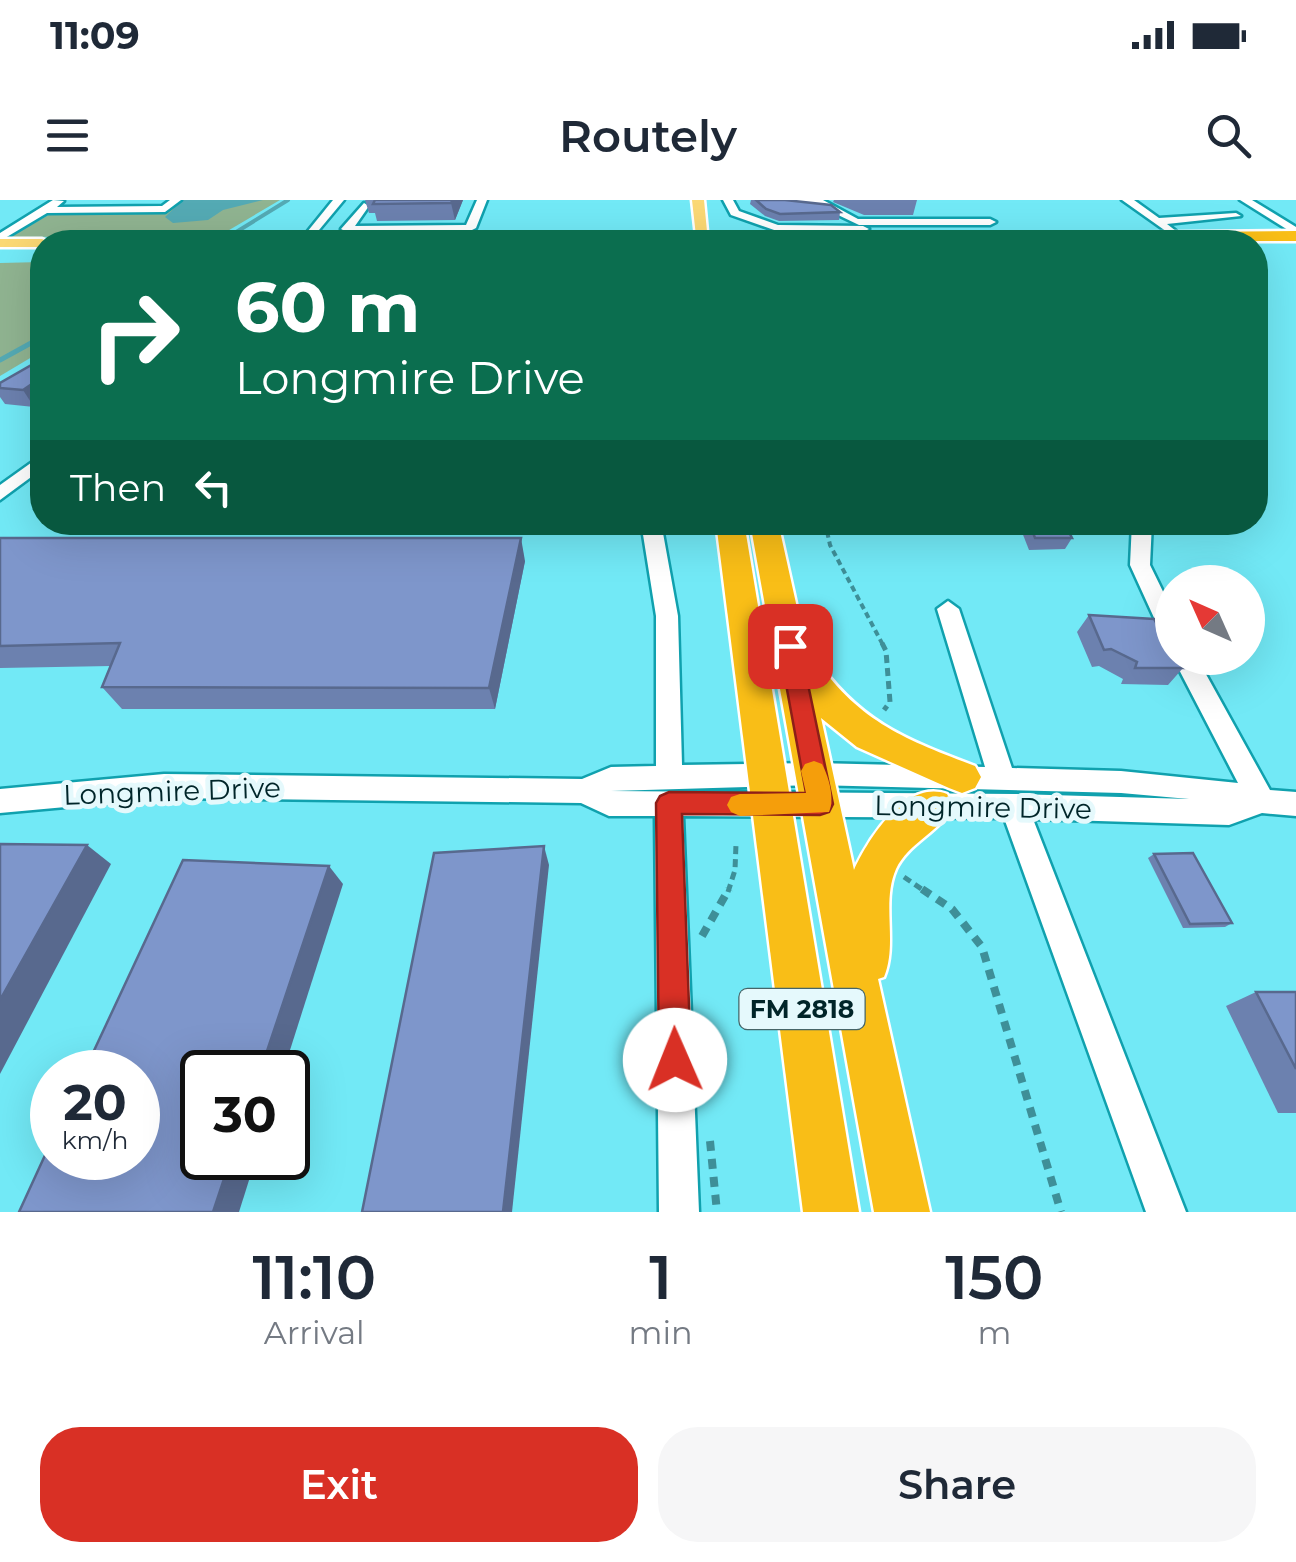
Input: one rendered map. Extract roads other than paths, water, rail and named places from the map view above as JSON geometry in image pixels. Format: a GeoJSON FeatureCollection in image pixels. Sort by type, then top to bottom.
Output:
{"type":"FeatureCollection","features":[{"type":"Feature","properties":{"kind":"highway"},"geometry":{"type":"LineString","coordinates":[[839,230],[892,230]]}},
{"type":"Feature","properties":{"kind":"highway"},"geometry":{"type":"LineString","coordinates":[[1268,237],[1296,237]]}},
{"type":"Feature","properties":{"kind":"highway"},"geometry":{"type":"LineString","coordinates":[[1268,242],[1296,237]]}},
{"type":"Feature","properties":{"kind":"highway","name":"FM 2818"},"geometry":{"type":"LineString","coordinates":[[732,535],[831,1212]]}},
{"type":"Feature","properties":{"kind":"highway","name":"FM 2818"},"geometry":{"type":"LineString","coordinates":[[767,535],[902,1212]]}},
{"type":"Feature","properties":{"kind":"highway"},"geometry":{"type":"LineString","coordinates":[[790,646],[833,712],[947,791],[899,830],[878,860],[868,906],[868,1032]]}},
{"type":"Feature","properties":{"kind":"main road"},"geometry":{"type":"LineString","coordinates":[[665,230],[691,214]]}},
{"type":"Feature","properties":{"kind":"main road"},"geometry":{"type":"LineString","coordinates":[[0,241],[30,242]]}},
{"type":"Feature","properties":{"kind":"main road"},"geometry":{"type":"LineString","coordinates":[[0,254],[30,254]]}},
{"type":"Feature","properties":{"kind":"street"},"geometry":{"type":"LineString","coordinates":[[0,241],[60,200]]}},
{"type":"Feature","properties":{"kind":"street"},"geometry":{"type":"LineString","coordinates":[[45,210],[165,209],[176,200]]}},
{"type":"Feature","properties":{"kind":"street"},"geometry":{"type":"LineString","coordinates":[[312,230],[339,200]]}},
{"type":"Feature","properties":{"kind":"street"},"geometry":{"type":"LineString","coordinates":[[370,204],[346,229],[470,228],[482,200]]}},
{"type":"Feature","properties":{"kind":"street"},"geometry":{"type":"LineString","coordinates":[[728,200],[734,213],[777,228],[864,228],[928,216],[990,222]]}},
{"type":"Feature","properties":{"kind":"street"},"geometry":{"type":"LineString","coordinates":[[772,200],[814,200],[864,228]]}},
{"type":"Feature","properties":{"kind":"street"},"geometry":{"type":"LineString","coordinates":[[853,200],[864,228]]}},
{"type":"Feature","properties":{"kind":"street"},"geometry":{"type":"LineString","coordinates":[[1127,200],[1169,230]]}},
{"type":"Feature","properties":{"kind":"street"},"geometry":{"type":"LineString","coordinates":[[1157,221],[1236,218],[1217,203]]}},
{"type":"Feature","properties":{"kind":"street"},"geometry":{"type":"LineString","coordinates":[[1217,203],[1250,203],[1296,237]]}},
{"type":"Feature","properties":{"kind":"street"},"geometry":{"type":"LineString","coordinates":[[977,214],[998,230]]}},
{"type":"Feature","properties":{"kind":"street"},"geometry":{"type":"LineString","coordinates":[[0,468],[30,466]]}},
{"type":"Feature","properties":{"kind":"street"},"geometry":{"type":"LineString","coordinates":[[0,494],[30,470]]}},
{"type":"Feature","properties":{"kind":"street"},"geometry":{"type":"LineString","coordinates":[[654,535],[666,597],[678,1212]]}},
{"type":"Feature","properties":{"kind":"street"},"geometry":{"type":"LineString","coordinates":[[1141,535],[1140,565],[1155,597]]}},
{"type":"Feature","properties":{"kind":"street"},"geometry":{"type":"LineString","coordinates":[[948,609],[1008,792],[1166,1212]]}},
{"type":"Feature","properties":{"kind":"street"},"geometry":{"type":"LineString","coordinates":[[1194,675],[1262,801]]}},
{"type":"Feature","properties":{"kind":"street","name":"Longmire Drive"},"geometry":{"type":"LineString","coordinates":[[0,801],[164,786],[584,791],[609,804],[669,790],[1008,792],[1229,814],[1262,801],[1296,804]]}},
{"type":"Feature","properties":{"kind":"street","name":"Longmire Drive"},"geometry":{"type":"LineString","coordinates":[[817,789],[1008,792]]}},
{"type":"Feature","properties":{"kind":"water"},"geometry":{"type":"Polygon","coordinates":[[[183,200],[263,200],[223,210],[208,220],[173,223],[165,217],[183,200]]]}},
{"type":"Feature","properties":{"kind":"waterway"},"geometry":{"type":"LineString","coordinates":[[239,230],[288,200]]}},
{"type":"Feature","properties":{"kind":"waterway"},"geometry":{"type":"LineString","coordinates":[[0,360],[30,344]]}}]}
